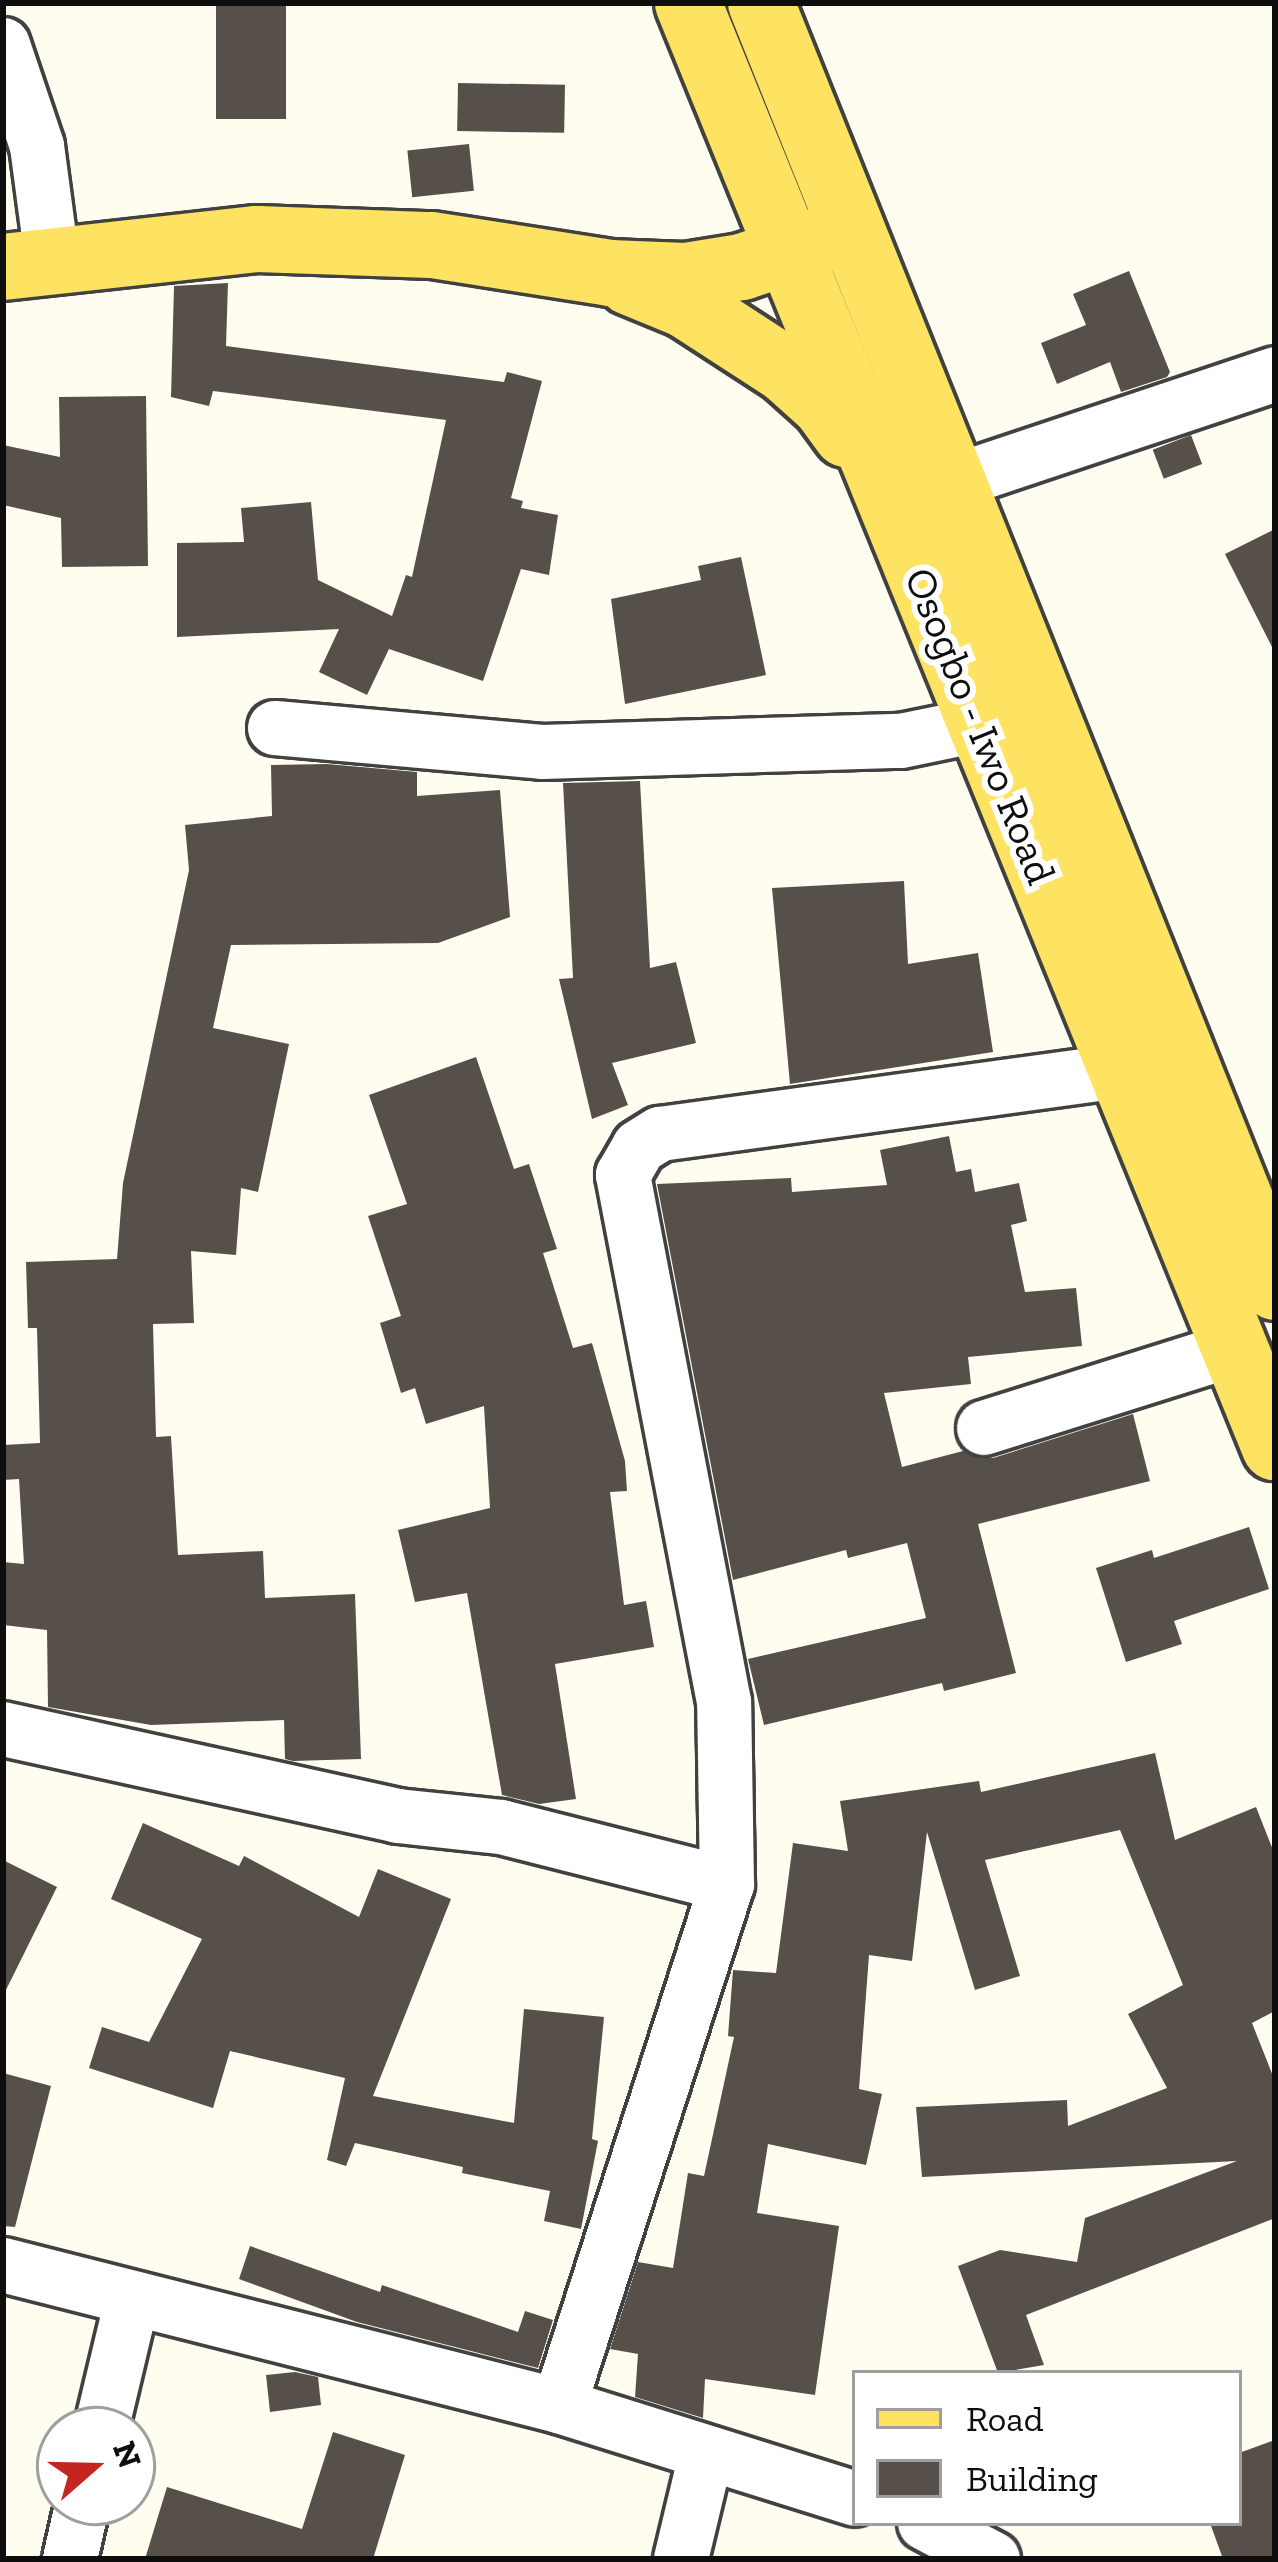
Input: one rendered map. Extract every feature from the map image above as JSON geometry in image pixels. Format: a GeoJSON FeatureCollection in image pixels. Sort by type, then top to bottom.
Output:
{"type":"FeatureCollection","features":[{"type":"Feature","properties":{"kind":"main road","name":"Osogbo - Iwo Road"},"geometry":{"type":"LineString","coordinates":[[688,3],[1275,1448]]}},
{"type":"Feature","properties":{"kind":"main road","name":"Osogbo - Iwo Road"},"geometry":{"type":"LineString","coordinates":[[761,3],[1275,1287]]}},
{"type":"Feature","properties":{"kind":"main road"},"geometry":{"type":"LineString","coordinates":[[28,263],[257,239],[432,245],[610,274],[686,276],[742,267],[851,229]]}},
{"type":"Feature","properties":{"kind":"main road"},"geometry":{"type":"LineString","coordinates":[[610,274],[686,305],[785,370],[825,405],[882,484]]}},
{"type":"Feature","properties":{"kind":"street"},"geometry":{"type":"LineString","coordinates":[[3,45],[38,146],[28,263]]}},
{"type":"Feature","properties":{"kind":"street"},"geometry":{"type":"LineString","coordinates":[[952,482],[1275,374]]}},
{"type":"Feature","properties":{"kind":"street"},"geometry":{"type":"LineString","coordinates":[[275,728],[542,752],[901,741],[979,724]]}},
{"type":"Feature","properties":{"kind":"street"},"geometry":{"type":"LineString","coordinates":[[559,2406],[727,1884],[724,1702],[622,1174],[639,1147],[660,1134],[1122,1071]]}},
{"type":"Feature","properties":{"kind":"street"},"geometry":{"type":"LineString","coordinates":[[984,1428],[1235,1349]]}},
{"type":"Feature","properties":{"kind":"street"},"geometry":{"type":"LineString","coordinates":[[3,1729],[398,1816],[501,1827],[727,1884]]}},
{"type":"Feature","properties":{"kind":"street"},"geometry":{"type":"LineString","coordinates":[[3,2266],[559,2406],[852,2498]]}},
{"type":"Feature","properties":{"kind":"street"},"geometry":{"type":"LineString","coordinates":[[106,2406],[132,2300]]}},
{"type":"Feature","properties":{"kind":"street"},"geometry":{"type":"LineString","coordinates":[[681,2559],[706,2455]]}},
{"type":"Feature","properties":{"kind":"street"},"geometry":{"type":"LineString","coordinates":[[70,2559],[78,2526]]}},
{"type":"Feature","properties":{"kind":"street"},"geometry":{"type":"LineString","coordinates":[[931,2526],[993,2559]]}},
{"type":"Feature","properties":{"kind":"building"},"geometry":{"type":"Polygon","coordinates":[[[216,3],[286,3],[286,119],[216,119],[216,3]]]}},
{"type":"Feature","properties":{"kind":"building"},"geometry":{"type":"Polygon","coordinates":[[[458,83],[565,85],[564,133],[457,131],[458,83]]]}},
{"type":"Feature","properties":{"kind":"building"},"geometry":{"type":"Polygon","coordinates":[[[469,144],[474,191],[412,197],[407,150],[469,144]]]}},
{"type":"Feature","properties":{"kind":"building"},"geometry":{"type":"Polygon","coordinates":[[[1129,271],[1170,372],[1167,377],[1121,392],[1110,362],[1057,384],[1041,343],[1086,325],[1073,294],[1129,271]]]}},
{"type":"Feature","properties":{"kind":"building"},"geometry":{"type":"Polygon","coordinates":[[[228,283],[226,346],[504,382],[507,372],[542,381],[511,498],[523,501],[521,508],[558,515],[549,575],[521,569],[483,681],[389,649],[367,695],[319,672],[339,629],[177,637],[177,543],[244,542],[241,508],[311,502],[318,580],[392,616],[406,575],[412,577],[446,420],[213,391],[209,406],[171,397],[174,286],[228,283]]]}},
{"type":"Feature","properties":{"kind":"building"},"geometry":{"type":"Polygon","coordinates":[[[146,396],[148,566],[62,567],[61,518],[3,505],[3,445],[60,457],[59,397],[146,396]]]}},
{"type":"Feature","properties":{"kind":"building"},"geometry":{"type":"Polygon","coordinates":[[[1191,435],[1202,464],[1164,479],[1153,450],[1191,435]]]}},
{"type":"Feature","properties":{"kind":"building"},"geometry":{"type":"Polygon","coordinates":[[[1275,529],[1275,653],[1225,554],[1275,529]]]}},
{"type":"Feature","properties":{"kind":"building"},"geometry":{"type":"Polygon","coordinates":[[[741,557],[766,675],[625,704],[611,599],[701,580],[698,566],[741,557]]]}},
{"type":"Feature","properties":{"kind":"building"},"geometry":{"type":"Polygon","coordinates":[[[327,764],[417,772],[417,796],[500,790],[510,917],[438,943],[231,945],[213,1028],[289,1044],[258,1192],[241,1188],[236,1255],[191,1251],[194,1323],[153,1324],[156,1437],[171,1436],[178,1555],[263,1551],[265,1598],[355,1594],[361,1759],[293,1761],[285,1759],[284,1720],[151,1725],[48,1707],[47,1630],[3,1625],[3,1562],[24,1564],[19,1479],[3,1480],[3,1445],[40,1443],[37,1328],[28,1328],[26,1262],[117,1259],[123,1183],[189,870],[185,825],[272,816],[271,765],[327,764]]]}},
{"type":"Feature","properties":{"kind":"building"},"geometry":{"type":"Polygon","coordinates":[[[640,781],[650,968],[676,962],[696,1043],[612,1063],[628,1105],[592,1119],[559,979],[573,978],[563,783],[640,781]]]}},
{"type":"Feature","properties":{"kind":"building"},"geometry":{"type":"Polygon","coordinates":[[[904,881],[908,964],[978,953],[993,1052],[790,1084],[772,888],[904,881]]]}},
{"type":"Feature","properties":{"kind":"building"},"geometry":{"type":"Polygon","coordinates":[[[476,1057],[514,1169],[529,1164],[557,1249],[543,1253],[573,1348],[592,1343],[625,1461],[627,1491],[610,1492],[624,1605],[646,1601],[654,1647],[555,1664],[576,1799],[539,1804],[502,1795],[467,1593],[415,1602],[398,1530],[490,1508],[484,1406],[426,1424],[415,1388],[401,1393],[380,1323],[401,1316],[368,1216],[407,1204],[369,1095],[476,1057]]]}},
{"type":"Feature","properties":{"kind":"building"},"geometry":{"type":"Polygon","coordinates":[[[949,1136],[956,1172],[971,1169],[975,1192],[1019,1183],[1027,1221],[1011,1225],[1025,1292],[1076,1288],[1082,1346],[968,1357],[971,1384],[884,1393],[902,1467],[963,1451],[993,1458],[1133,1414],[1150,1481],[978,1524],[1016,1673],[944,1691],[942,1683],[764,1725],[748,1659],[926,1618],[907,1543],[848,1558],[846,1550],[733,1580],[657,1184],[791,1178],[792,1192],[887,1185],[880,1150],[949,1136]]]}},
{"type":"Feature","properties":{"kind":"building"},"geometry":{"type":"Polygon","coordinates":[[[1249,1527],[1269,1589],[1174,1621],[1182,1644],[1126,1662],[1096,1568],[1152,1550],[1154,1558],[1249,1527]]]}},
{"type":"Feature","properties":{"kind":"building"},"geometry":{"type":"Polygon","coordinates":[[[1155,1753],[1175,1840],[1256,1807],[1275,1855],[1275,2011],[1252,2023],[1275,2081],[1275,2218],[1026,2315],[1044,2365],[997,2370],[958,2266],[1000,2250],[1077,2262],[1085,2218],[1237,2161],[922,2177],[916,2107],[1067,2100],[1068,2126],[1167,2088],[1128,2014],[1183,1985],[1120,1830],[985,1860],[1020,1976],[975,1990],[927,1832],[912,1961],[869,1955],[859,2089],[882,2094],[866,2165],[768,2144],[757,2213],[839,2226],[815,2395],[705,2379],[703,2418],[635,2397],[638,2354],[610,2349],[638,2262],[673,2268],[688,2173],[704,2176],[734,2037],[728,2036],[733,1970],[776,1973],[793,1843],[848,1851],[840,1801],[979,1781],[981,1792],[1155,1753]]]}},
{"type":"Feature","properties":{"kind":"building"},"geometry":{"type":"Polygon","coordinates":[[[143,1823],[239,1866],[244,1856],[359,1917],[378,1869],[451,1899],[373,2096],[514,2123],[524,2009],[604,2017],[592,2139],[598,2141],[581,2229],[544,2221],[550,2191],[462,2173],[463,2167],[355,2143],[346,2166],[327,2160],[345,2078],[230,2051],[213,2108],[89,2068],[102,2027],[149,2042],[202,1939],[111,1899],[143,1823]]]}},
{"type":"Feature","properties":{"kind":"building"},"geometry":{"type":"Polygon","coordinates":[[[3,1860],[57,1887],[3,1996],[3,1860]]]}},
{"type":"Feature","properties":{"kind":"building"},"geometry":{"type":"Polygon","coordinates":[[[3,2073],[51,2086],[15,2227],[3,2226],[3,2073]]]}},
{"type":"Feature","properties":{"kind":"building"},"geometry":{"type":"Polygon","coordinates":[[[250,2246],[380,2292],[382,2285],[518,2332],[525,2311],[553,2320],[538,2368],[357,2322],[239,2279],[250,2246]]]}},
{"type":"Feature","properties":{"kind":"building"},"geometry":{"type":"Polygon","coordinates":[[[295,2372],[318,2377],[321,2405],[270,2412],[266,2375],[295,2372]]]}},
{"type":"Feature","properties":{"kind":"building"},"geometry":{"type":"Polygon","coordinates":[[[333,2432],[405,2455],[373,2559],[145,2559],[167,2487],[302,2529],[333,2432]]]}},
{"type":"Feature","properties":{"kind":"building"},"geometry":{"type":"Polygon","coordinates":[[[1275,2440],[1275,2559],[1223,2559],[1211,2526],[1242,2526],[1242,2452],[1275,2440]]]}}]}
